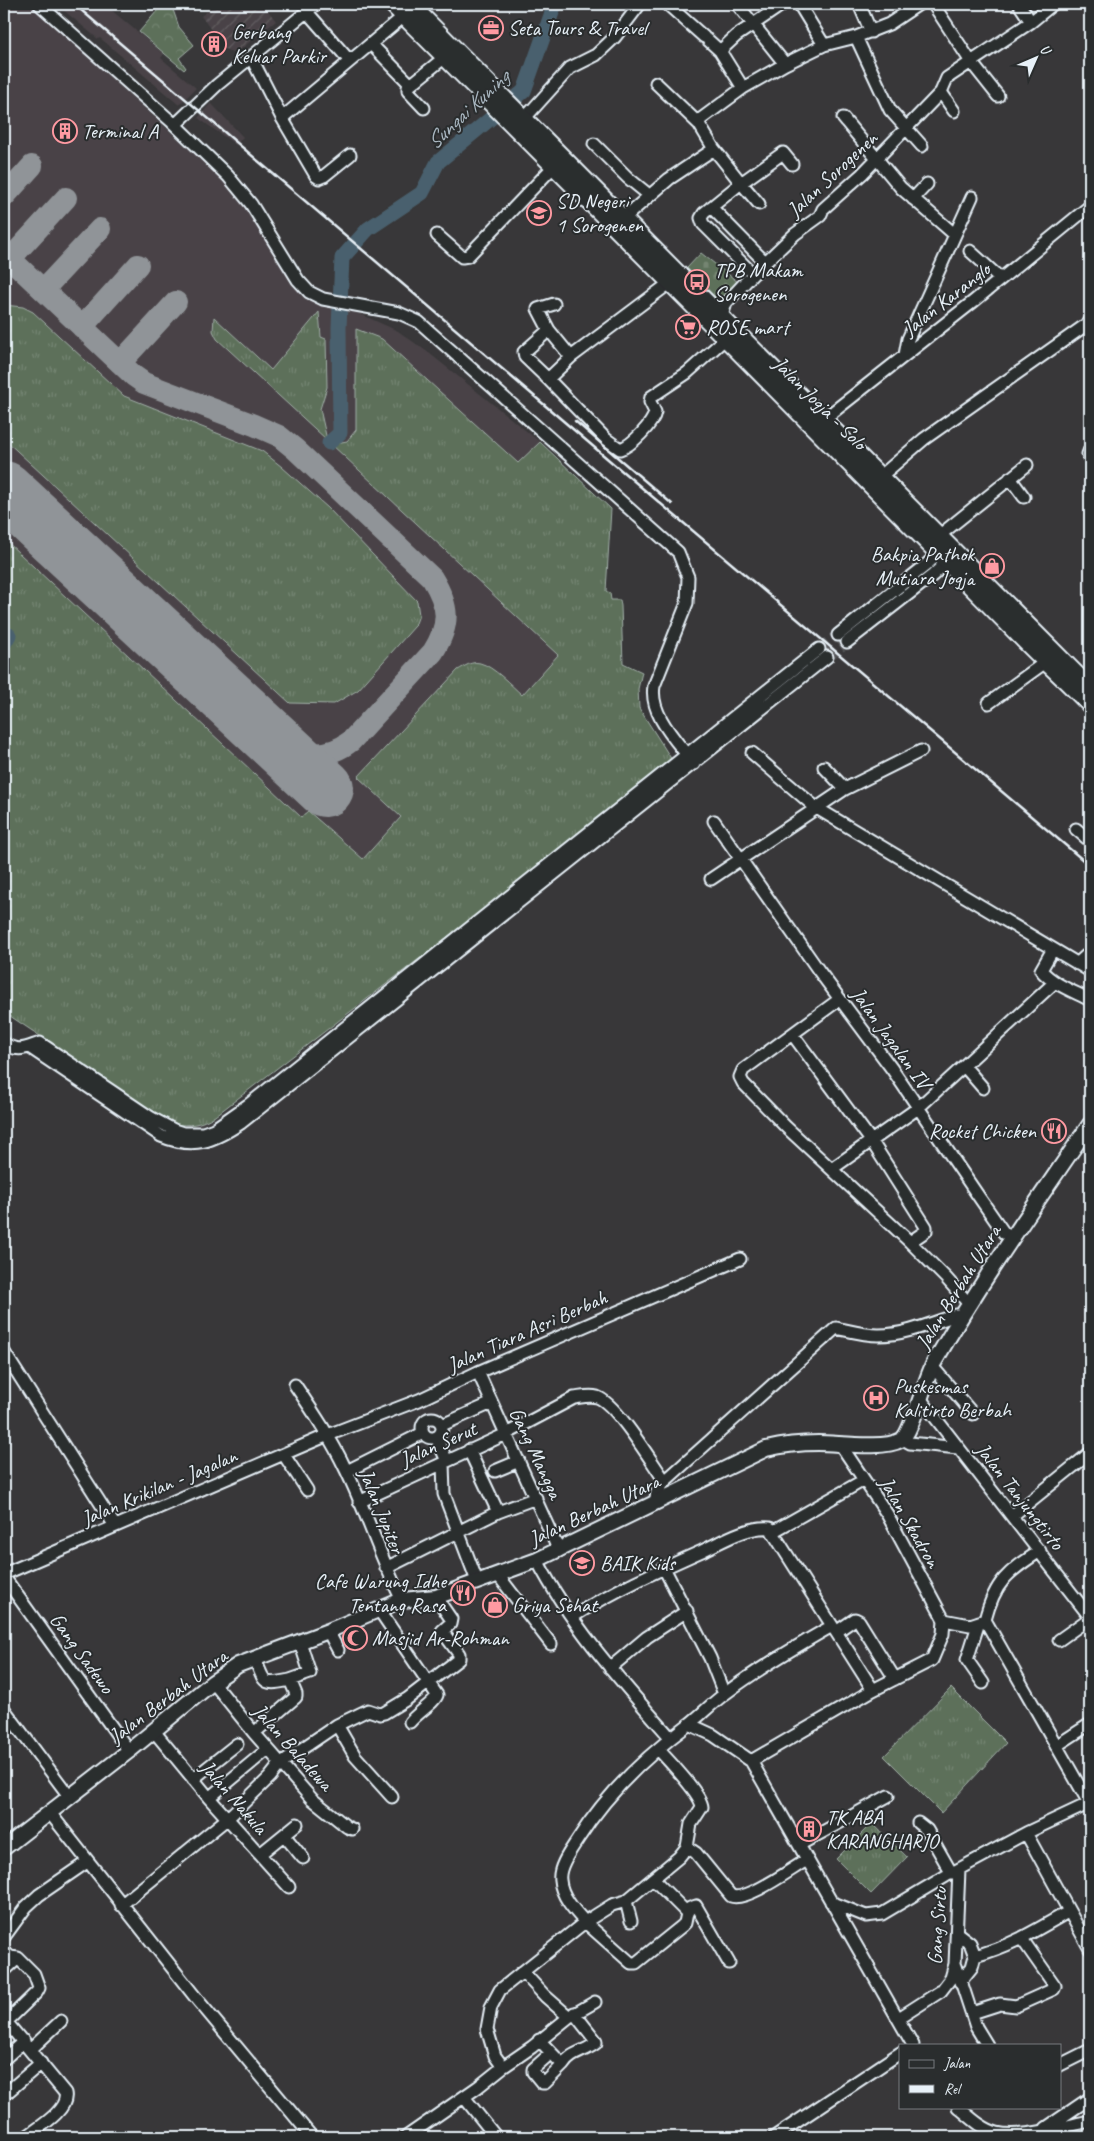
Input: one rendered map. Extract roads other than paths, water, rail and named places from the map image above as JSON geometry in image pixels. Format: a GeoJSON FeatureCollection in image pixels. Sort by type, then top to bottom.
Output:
{"type":"FeatureCollection","features":[{"type":"Feature","properties":{"kind":"highway","name":"Jalan Jogja - Solo"},"geometry":{"type":"LineString","coordinates":[[392,4],[407,10],[485,88],[624,218],[722,316],[881,476],[1018,634],[1090,705]]}},
{"type":"Feature","properties":{"kind":"highway","name":"Jalan Jogja - Solo"},"geometry":{"type":"LineString","coordinates":[[407,10],[445,56],[485,88]]}},
{"type":"Feature","properties":{"kind":"highway","name":"Jalan Jogja - Solo"},"geometry":{"type":"LineString","coordinates":[[518,118],[555,165],[726,338],[1090,688]]}},
{"type":"Feature","properties":{"kind":"main road","name":"Jalan Berbah Utara"},"geometry":{"type":"LineString","coordinates":[[4,1848],[50,1814],[69,1796],[129,1751],[213,1682],[238,1665],[328,1631],[402,1600],[436,1597],[537,1560],[766,1449],[786,1445],[871,1445],[903,1439],[910,1430],[932,1366],[965,1310],[1090,1124]]}},
{"type":"Feature","properties":{"kind":"street"},"geometry":{"type":"LineString","coordinates":[[39,4],[214,161],[243,192],[303,286],[309,292],[323,299],[399,314],[419,322],[678,552],[688,577],[687,603],[654,686],[653,695],[661,718],[691,760]]}},
{"type":"Feature","properties":{"kind":"street"},"geometry":{"type":"LineString","coordinates":[[518,118],[570,68],[596,55],[615,37],[640,4]]}},
{"type":"Feature","properties":{"kind":"street"},"geometry":{"type":"LineString","coordinates":[[667,4],[720,52],[743,88]]}},
{"type":"Feature","properties":{"kind":"street"},"geometry":{"type":"LineString","coordinates":[[737,4],[785,64]]}},
{"type":"Feature","properties":{"kind":"street"},"geometry":{"type":"LineString","coordinates":[[720,52],[753,24],[783,4]]}},
{"type":"Feature","properties":{"kind":"street"},"geometry":{"type":"LineString","coordinates":[[799,4],[824,45]]}},
{"type":"Feature","properties":{"kind":"street"},"geometry":{"type":"LineString","coordinates":[[859,4],[871,32]]}},
{"type":"Feature","properties":{"kind":"street"},"geometry":{"type":"LineString","coordinates":[[699,124],[704,117],[743,88],[785,64],[824,45],[856,38],[889,24],[919,4]]}},
{"type":"Feature","properties":{"kind":"street"},"geometry":{"type":"LineString","coordinates":[[933,4],[971,62],[998,96]]}},
{"type":"Feature","properties":{"kind":"street"},"geometry":{"type":"LineString","coordinates":[[1019,4],[1031,22]]}},
{"type":"Feature","properties":{"kind":"street","name":"Jalan Sorogenen"},"geometry":{"type":"LineString","coordinates":[[722,316],[726,303],[753,274],[795,234],[820,216],[823,209],[862,174],[941,92],[947,78],[1031,22],[1053,4]]}},
{"type":"Feature","properties":{"kind":"street"},"geometry":{"type":"LineString","coordinates":[[174,124],[182,125],[184,115],[210,89],[218,85],[314,6],[349,60]]}},
{"type":"Feature","properties":{"kind":"street"},"geometry":{"type":"LineString","coordinates":[[282,118],[349,60],[371,44],[407,10]]}},
{"type":"Feature","properties":{"kind":"street"},"geometry":{"type":"LineString","coordinates":[[856,38],[890,110],[922,146]]}},
{"type":"Feature","properties":{"kind":"street"},"geometry":{"type":"LineString","coordinates":[[371,44],[410,84]]}},
{"type":"Feature","properties":{"kind":"street"},"geometry":{"type":"LineString","coordinates":[[424,108],[408,91],[410,84],[445,56]]}},
{"type":"Feature","properties":{"kind":"street"},"geometry":{"type":"LineString","coordinates":[[251,57],[282,118],[318,178],[324,176],[350,155]]}},
{"type":"Feature","properties":{"kind":"street"},"geometry":{"type":"LineString","coordinates":[[656,83],[699,124],[714,150],[759,204]]}},
{"type":"Feature","properties":{"kind":"street"},"geometry":{"type":"LineString","coordinates":[[941,92],[954,111]]}},
{"type":"Feature","properties":{"kind":"street"},"geometry":{"type":"LineString","coordinates":[[174,124],[173,117],[184,115]]}},
{"type":"Feature","properties":{"kind":"street"},"geometry":{"type":"LineString","coordinates":[[843,118],[876,159],[913,199],[954,234]]}},
{"type":"Feature","properties":{"kind":"street"},"geometry":{"type":"LineString","coordinates":[[594,144],[628,178],[649,195]]}},
{"type":"Feature","properties":{"kind":"street"},"geometry":{"type":"LineString","coordinates":[[624,218],[669,179],[714,150]]}},
{"type":"Feature","properties":{"kind":"street"},"geometry":{"type":"LineString","coordinates":[[753,274],[703,224],[702,216],[741,183],[783,153],[792,164]]}},
{"type":"Feature","properties":{"kind":"street"},"geometry":{"type":"LineString","coordinates":[[437,235],[462,256],[468,256],[555,165]]}},
{"type":"Feature","properties":{"kind":"street"},"geometry":{"type":"LineString","coordinates":[[913,199],[927,184]]}},
{"type":"Feature","properties":{"kind":"street"},"geometry":{"type":"LineString","coordinates":[[908,352],[908,339],[972,197]]}},
{"type":"Feature","properties":{"kind":"street","name":"Jalan Karanglo"},"geometry":{"type":"LineString","coordinates":[[824,419],[1090,206]]}},
{"type":"Feature","properties":{"kind":"street"},"geometry":{"type":"LineString","coordinates":[[711,207],[766,262]]}},
{"type":"Feature","properties":{"kind":"street"},"geometry":{"type":"LineString","coordinates":[[970,251],[1001,279]]}},
{"type":"Feature","properties":{"kind":"street"},"geometry":{"type":"LineString","coordinates":[[548,380],[571,357],[671,282]]}},
{"type":"Feature","properties":{"kind":"street"},"geometry":{"type":"LineString","coordinates":[[554,304],[538,309],[549,330],[571,357]]}},
{"type":"Feature","properties":{"kind":"street"},"geometry":{"type":"LineString","coordinates":[[881,476],[928,436],[1090,322]]}},
{"type":"Feature","properties":{"kind":"street"},"geometry":{"type":"LineString","coordinates":[[549,330],[524,352],[525,357],[606,438],[620,449],[630,445],[652,420],[655,412],[650,402],[651,396],[688,373],[726,338]]}},
{"type":"Feature","properties":{"kind":"street"},"geometry":{"type":"LineString","coordinates":[[1090,449],[1088,454],[1090,459]]}},
{"type":"Feature","properties":{"kind":"street"},"geometry":{"type":"LineString","coordinates":[[842,638],[932,575],[946,549],[1010,478],[1027,465]]}},
{"type":"Feature","properties":{"kind":"street"},"geometry":{"type":"LineString","coordinates":[[1010,478],[1024,497]]}},
{"type":"Feature","properties":{"kind":"street"},"geometry":{"type":"LineString","coordinates":[[4,1042],[14,1049],[40,1043],[164,1125],[183,1133],[203,1133],[214,1129],[248,1105],[528,888],[823,653]]}},
{"type":"Feature","properties":{"kind":"street"},"geometry":{"type":"LineString","coordinates":[[989,703],[1047,661]]}},
{"type":"Feature","properties":{"kind":"street"},"geometry":{"type":"LineString","coordinates":[[711,879],[815,807],[845,789],[921,751]]}},
{"type":"Feature","properties":{"kind":"street"},"geometry":{"type":"LineString","coordinates":[[752,753],[815,807],[1090,972]]}},
{"type":"Feature","properties":{"kind":"street"},"geometry":{"type":"LineString","coordinates":[[824,767],[845,789]]}},
{"type":"Feature","properties":{"kind":"street","name":"Jalan Jagalan IV"},"geometry":{"type":"LineString","coordinates":[[714,821],[918,1108],[999,1226],[1012,1238]]}},
{"type":"Feature","properties":{"kind":"street"},"geometry":{"type":"LineString","coordinates":[[1076,829],[1090,841]]}},
{"type":"Feature","properties":{"kind":"street"},"geometry":{"type":"LineString","coordinates":[[29,1047],[162,1136],[185,1143],[217,1138],[241,1122],[528,888]]}},
{"type":"Feature","properties":{"kind":"street"},"geometry":{"type":"LineString","coordinates":[[1053,949],[1041,970],[1055,982],[1090,1000]]}},
{"type":"Feature","properties":{"kind":"street"},"geometry":{"type":"LineString","coordinates":[[1077,964],[1090,952]]}},
{"type":"Feature","properties":{"kind":"street"},"geometry":{"type":"LineString","coordinates":[[833,1168],[918,1108],[1055,982]]}},
{"type":"Feature","properties":{"kind":"street"},"geometry":{"type":"LineString","coordinates":[[655,1503],[658,1492],[665,1481],[836,1328],[857,1333],[880,1335],[904,1332],[956,1315],[965,1310],[910,1242],[833,1168],[786,1127],[740,1078],[743,1070],[840,1000]]}},
{"type":"Feature","properties":{"kind":"street"},"geometry":{"type":"LineString","coordinates":[[793,1035],[872,1142],[926,1227],[924,1234],[910,1242]]}},
{"type":"Feature","properties":{"kind":"street"},"geometry":{"type":"LineString","coordinates":[[964,1066],[983,1088]]}},
{"type":"Feature","properties":{"kind":"street","name":"Jalan Tiara Asri Berbah"},"geometry":{"type":"LineString","coordinates":[[328,1435],[418,1400],[478,1372],[740,1259]]}},
{"type":"Feature","properties":{"kind":"street"},"geometry":{"type":"LineString","coordinates":[[4,1352],[115,1526]]}},
{"type":"Feature","properties":{"kind":"street"},"geometry":{"type":"LineString","coordinates":[[932,1366],[973,1414]]}},
{"type":"Feature","properties":{"kind":"street","name":"Gang Mangga"},"geometry":{"type":"LineString","coordinates":[[478,1372],[559,1550]]}},
{"type":"Feature","properties":{"kind":"street","name":"Jalan Jupiter"},"geometry":{"type":"LineString","coordinates":[[295,1385],[328,1435],[347,1471],[386,1568],[402,1600]]}},
{"type":"Feature","properties":{"kind":"street","name":"Jalan Serut"},"geometry":{"type":"LineString","coordinates":[[360,1502],[506,1434],[574,1398],[596,1397],[612,1408],[665,1481]]}},
{"type":"Feature","properties":{"kind":"street"},"geometry":{"type":"LineString","coordinates":[[418,1400],[428,1419]]}},
{"type":"Feature","properties":{"kind":"street","name":"Jalan Tanjungtirto"},"geometry":{"type":"LineString","coordinates":[[919,1400],[923,1402],[1089,1614]]}},
{"type":"Feature","properties":{"kind":"street"},"geometry":{"type":"LineString","coordinates":[[442,1424],[492,1403]]}},
{"type":"Feature","properties":{"kind":"street"},"geometry":{"type":"LineString","coordinates":[[423,1433],[423,1423],[428,1419],[436,1418],[442,1424]]}},
{"type":"Feature","properties":{"kind":"street"},"geometry":{"type":"LineString","coordinates":[[423,1433],[429,1437],[436,1437],[441,1432],[442,1424]]}},
{"type":"Feature","properties":{"kind":"street"},"geometry":{"type":"LineString","coordinates":[[347,1471],[423,1433]]}},
{"type":"Feature","properties":{"kind":"street","name":"Jalan Krikilan - Jagalan"},"geometry":{"type":"LineString","coordinates":[[4,1575],[328,1435]]}},
{"type":"Feature","properties":{"kind":"street"},"geometry":{"type":"LineString","coordinates":[[436,1437],[445,1462],[444,1494],[478,1581]]}},
{"type":"Feature","properties":{"kind":"street"},"geometry":{"type":"LineString","coordinates":[[903,1439],[910,1443],[958,1448]]}},
{"type":"Feature","properties":{"kind":"street","name":"Jalan Skadron"},"geometry":{"type":"LineString","coordinates":[[840,1444],[887,1514],[944,1620]]}},
{"type":"Feature","properties":{"kind":"street"},"geometry":{"type":"LineString","coordinates":[[469,1450],[498,1512]]}},
{"type":"Feature","properties":{"kind":"street"},"geometry":{"type":"LineString","coordinates":[[1012,1516],[1090,1452]]}},
{"type":"Feature","properties":{"kind":"street"},"geometry":{"type":"LineString","coordinates":[[284,1455],[307,1490]]}},
{"type":"Feature","properties":{"kind":"street"},"geometry":{"type":"LineString","coordinates":[[495,1471],[519,1461]]}},
{"type":"Feature","properties":{"kind":"street"},"geometry":{"type":"LineString","coordinates":[[774,1531],[864,1480]]}},
{"type":"Feature","properties":{"kind":"street"},"geometry":{"type":"LineString","coordinates":[[386,1568],[498,1512],[536,1498]]}},
{"type":"Feature","properties":{"kind":"street"},"geometry":{"type":"LineString","coordinates":[[572,1617],[600,1600],[664,1568],[750,1530],[766,1528],[774,1531],[873,1690]]}},
{"type":"Feature","properties":{"kind":"street"},"geometry":{"type":"LineString","coordinates":[[983,1683],[967,1660],[993,1595],[1002,1579],[1017,1566],[1040,1551]]}},
{"type":"Feature","properties":{"kind":"street"},"geometry":{"type":"LineString","coordinates":[[537,1560],[572,1617],[610,1668],[670,1737]]}},
{"type":"Feature","properties":{"kind":"street"},"geometry":{"type":"LineString","coordinates":[[664,1568],[710,1658],[724,1694]]}},
{"type":"Feature","properties":{"kind":"street"},"geometry":{"type":"LineString","coordinates":[[498,1574],[551,1644]]}},
{"type":"Feature","properties":{"kind":"street","name":"Gang Sadewo"},"geometry":{"type":"LineString","coordinates":[[4,1575],[129,1751]]}},
{"type":"Feature","properties":{"kind":"street"},"geometry":{"type":"LineString","coordinates":[[121,1905],[228,1818],[270,1777],[281,1763],[337,1725],[368,1710],[380,1714],[384,1713],[407,1699],[459,1659],[460,1656],[443,1633],[444,1629],[450,1624],[451,1619],[436,1597]]}},
{"type":"Feature","properties":{"kind":"street"},"geometry":{"type":"LineString","coordinates":[[379,1610],[437,1695],[437,1698],[416,1714],[410,1722]]}},
{"type":"Feature","properties":{"kind":"street"},"geometry":{"type":"LineString","coordinates":[[610,1668],[647,1637],[686,1611]]}},
{"type":"Feature","properties":{"kind":"street"},"geometry":{"type":"LineString","coordinates":[[1059,1640],[1089,1614]]}},
{"type":"Feature","properties":{"kind":"street"},"geometry":{"type":"LineString","coordinates":[[729,1964],[696,1906],[690,1908],[682,1926],[634,1964],[627,1960],[585,1922],[572,1907],[560,1880],[562,1868],[585,1828],[612,1794],[670,1737],[689,1724],[724,1694],[768,1663],[834,1629],[855,1619],[859,1621],[895,1679]]}},
{"type":"Feature","properties":{"kind":"street"},"geometry":{"type":"LineString","coordinates":[[751,1760],[873,1690],[932,1660],[943,1634],[944,1620],[970,1625],[982,1621]]}},
{"type":"Feature","properties":{"kind":"street"},"geometry":{"type":"LineString","coordinates":[[832,1902],[859,1914],[873,1917],[888,1911],[1026,1833],[1090,1803],[982,1621]]}},
{"type":"Feature","properties":{"kind":"street"},"geometry":{"type":"LineString","coordinates":[[328,1631],[338,1650]]}},
{"type":"Feature","properties":{"kind":"street"},"geometry":{"type":"LineString","coordinates":[[255,1659],[264,1680],[271,1684],[308,1675],[310,1672],[300,1642]]}},
{"type":"Feature","properties":{"kind":"street"},"geometry":{"type":"LineString","coordinates":[[254,1734],[296,1697],[290,1680]]}},
{"type":"Feature","properties":{"kind":"street","name":"Jalan Baladewa"},"geometry":{"type":"LineString","coordinates":[[213,1682],[254,1734],[312,1799],[352,1829]]}},
{"type":"Feature","properties":{"kind":"street"},"geometry":{"type":"LineString","coordinates":[[4,1709],[69,1796]]}},
{"type":"Feature","properties":{"kind":"street"},"geometry":{"type":"LineString","coordinates":[[689,1724],[713,1735],[751,1760],[912,2044]]}},
{"type":"Feature","properties":{"kind":"street"},"geometry":{"type":"LineString","coordinates":[[1056,1746],[1090,1724]]}},
{"type":"Feature","properties":{"kind":"street"},"geometry":{"type":"LineString","coordinates":[[337,1725],[355,1756],[392,1797]]}},
{"type":"Feature","properties":{"kind":"street","name":"Jalan Nakula"},"geometry":{"type":"LineString","coordinates":[[153,1730],[193,1780],[289,1887]]}},
{"type":"Feature","properties":{"kind":"street"},"geometry":{"type":"LineString","coordinates":[[193,1780],[237,1744]]}},
{"type":"Feature","properties":{"kind":"street"},"geometry":{"type":"LineString","coordinates":[[209,1798],[268,1749]]}},
{"type":"Feature","properties":{"kind":"street"},"geometry":{"type":"LineString","coordinates":[[503,2067],[495,2056],[489,2040],[488,2021],[491,2007],[500,1990],[585,1922],[612,1905],[626,1901],[654,1879],[687,1847],[689,1829],[702,1804],[695,1792],[658,1749]]}},
{"type":"Feature","properties":{"kind":"street"},"geometry":{"type":"LineString","coordinates":[[799,1845],[888,1796]]}},
{"type":"Feature","properties":{"kind":"street"},"geometry":{"type":"LineString","coordinates":[[50,1814],[121,1905],[312,2137]]}},
{"type":"Feature","properties":{"kind":"street"},"geometry":{"type":"LineString","coordinates":[[918,1823],[927,1830],[956,1872]]}},
{"type":"Feature","properties":{"kind":"street"},"geometry":{"type":"LineString","coordinates":[[260,1854],[297,1824]]}},
{"type":"Feature","properties":{"kind":"street"},"geometry":{"type":"LineString","coordinates":[[1026,1833],[1060,1892],[1068,1912],[1087,1935],[1090,1949]]}},
{"type":"Feature","properties":{"kind":"street"},"geometry":{"type":"LineString","coordinates":[[284,1835],[303,1858]]}},
{"type":"Feature","properties":{"kind":"street"},"geometry":{"type":"LineString","coordinates":[[687,1847],[696,1853],[730,1896],[736,1898],[747,1895],[807,1860]]}},
{"type":"Feature","properties":{"kind":"street"},"geometry":{"type":"LineString","coordinates":[[4,1937],[22,1912],[39,1895],[87,1862]]}},
{"type":"Feature","properties":{"kind":"street","name":"Gang Sirtu"},"geometry":{"type":"LineString","coordinates":[[899,2018],[940,1991],[951,1978],[955,1964],[957,1932],[956,1872]]}},
{"type":"Feature","properties":{"kind":"street"},"geometry":{"type":"LineString","coordinates":[[654,1879],[687,1913]]}},
{"type":"Feature","properties":{"kind":"street"},"geometry":{"type":"LineString","coordinates":[[626,1901],[631,1922]]}},
{"type":"Feature","properties":{"kind":"street"},"geometry":{"type":"LineString","coordinates":[[975,1956],[1022,1939],[1068,1912]]}},
{"type":"Feature","properties":{"kind":"street"},"geometry":{"type":"LineString","coordinates":[[957,1932],[970,1942],[975,1956],[972,1967],[960,1982]]}},
{"type":"Feature","properties":{"kind":"street"},"geometry":{"type":"LineString","coordinates":[[972,2012],[1000,2004],[1016,2006],[1054,1989],[1055,1986],[1022,1939]]}},
{"type":"Feature","properties":{"kind":"street"},"geometry":{"type":"LineString","coordinates":[[4,1951],[10,1957],[18,1958],[34,1974],[39,1988],[5,2021],[41,2063],[64,2093],[66,2099],[63,2107],[26,2137]]}},
{"type":"Feature","properties":{"kind":"street"},"geometry":{"type":"LineString","coordinates":[[4,1971],[18,1958]]}},
{"type":"Feature","properties":{"kind":"street"},"geometry":{"type":"LineString","coordinates":[[955,1964],[976,2027],[986,2044]]}},
{"type":"Feature","properties":{"kind":"street"},"geometry":{"type":"LineString","coordinates":[[523,1972],[545,1996],[572,2015],[596,2043],[588,2049],[577,2052],[545,2082],[542,2082],[533,2072],[533,2069],[551,2053]]}},
{"type":"Feature","properties":{"kind":"street"},"geometry":{"type":"LineString","coordinates":[[406,2137],[528,2051],[539,2040],[572,2015],[595,2002]]}},
{"type":"Feature","properties":{"kind":"street"},"geometry":{"type":"LineString","coordinates":[[4,2059],[27,2046],[61,2021]]}},
{"type":"Feature","properties":{"kind":"street"},"geometry":{"type":"LineString","coordinates":[[539,2040],[563,2065]]}},
{"type":"Feature","properties":{"kind":"street"},"geometry":{"type":"LineString","coordinates":[[1062,2064],[1090,2050]]}},
{"type":"Feature","properties":{"kind":"street"},"geometry":{"type":"LineString","coordinates":[[774,2137],[899,2054]]}},
{"type":"Feature","properties":{"kind":"street"},"geometry":{"type":"LineString","coordinates":[[4,2095],[41,2063]]}},
{"type":"Feature","properties":{"kind":"street"},"geometry":{"type":"LineString","coordinates":[[464,2097],[496,2137]]}},
{"type":"Feature","properties":{"kind":"street"},"geometry":{"type":"LineString","coordinates":[[1044,2130],[1060,2117],[1090,2098]]}},
{"type":"Feature","properties":{"kind":"street"},"geometry":{"type":"LineString","coordinates":[[959,2108],[984,2128],[996,2133],[1012,2135],[1090,2121]]}},
{"type":"Feature","properties":{"kind":"waterway","name":"Sungai Kuning"},"geometry":{"type":"LineString","coordinates":[[329,443],[340,433],[339,328],[342,258],[368,229],[422,193],[438,162],[524,91],[555,4]]}},
{"type":"Feature","properties":{"kind":"waterway","name":"Sungai Kuning"},"geometry":{"type":"LineString","coordinates":[[4,644],[9,635]]}},
{"type":"Feature","properties":{"kind":"tunnel"},"geometry":{"type":"LineString","coordinates":[[819,649],[838,635]]}},
{"type":"Feature","properties":{"kind":"tunnel"},"geometry":{"type":"LineString","coordinates":[[827,657],[847,642]]}},
{"type":"Feature","properties":{"kind":"railway"},"geometry":{"type":"LineString","coordinates":[[74,4],[622,471],[1090,866]]}},
{"type":"Feature","properties":{"kind":"railway"},"geometry":{"type":"LineString","coordinates":[[575,421],[672,504]]}},
{"type":"Feature","properties":{"kind":"place","name":"Seta Tours & Travel"},"geometry":{"type":"Point","coordinates":[491,28]}},
{"type":"Feature","properties":{"kind":"place","name":"Gerbang Keluar Parkir"},"geometry":{"type":"Point","coordinates":[214,44]}},
{"type":"Feature","properties":{"kind":"place","name":"Terminal A"},"geometry":{"type":"Point","coordinates":[65,131]}},
{"type":"Feature","properties":{"kind":"place","name":"SD Negeri 1 Sorogenen"},"geometry":{"type":"Point","coordinates":[539,213]}},
{"type":"Feature","properties":{"kind":"place","name":"TPB Makam Sorogenen"},"geometry":{"type":"Point","coordinates":[697,282]}},
{"type":"Feature","properties":{"kind":"place","name":"ROSE mart"},"geometry":{"type":"Point","coordinates":[688,327]}},
{"type":"Feature","properties":{"kind":"place","name":"Bakpia Pathok Mutiara Jogja"},"geometry":{"type":"Point","coordinates":[992,566]}},
{"type":"Feature","properties":{"kind":"place","name":"Rocket Chicken"},"geometry":{"type":"Point","coordinates":[1054,1131]}},
{"type":"Feature","properties":{"kind":"place","name":"Puskesmas Kalitirto Berbah"},"geometry":{"type":"Point","coordinates":[876,1398]}},
{"type":"Feature","properties":{"kind":"place","name":"BAIK Kids"},"geometry":{"type":"Point","coordinates":[582,1563]}},
{"type":"Feature","properties":{"kind":"place","name":"Cafe Warung Idhe Tentang Rasa"},"geometry":{"type":"Point","coordinates":[463,1593]}},
{"type":"Feature","properties":{"kind":"place","name":"Griya Sehat"},"geometry":{"type":"Point","coordinates":[495,1605]}},
{"type":"Feature","properties":{"kind":"place","name":"Masjid Ar-Rohman"},"geometry":{"type":"Point","coordinates":[355,1638]}},
{"type":"Feature","properties":{"kind":"place","name":"TK ABA KARANGHARJO"},"geometry":{"type":"Point","coordinates":[809,1829]}}]}
